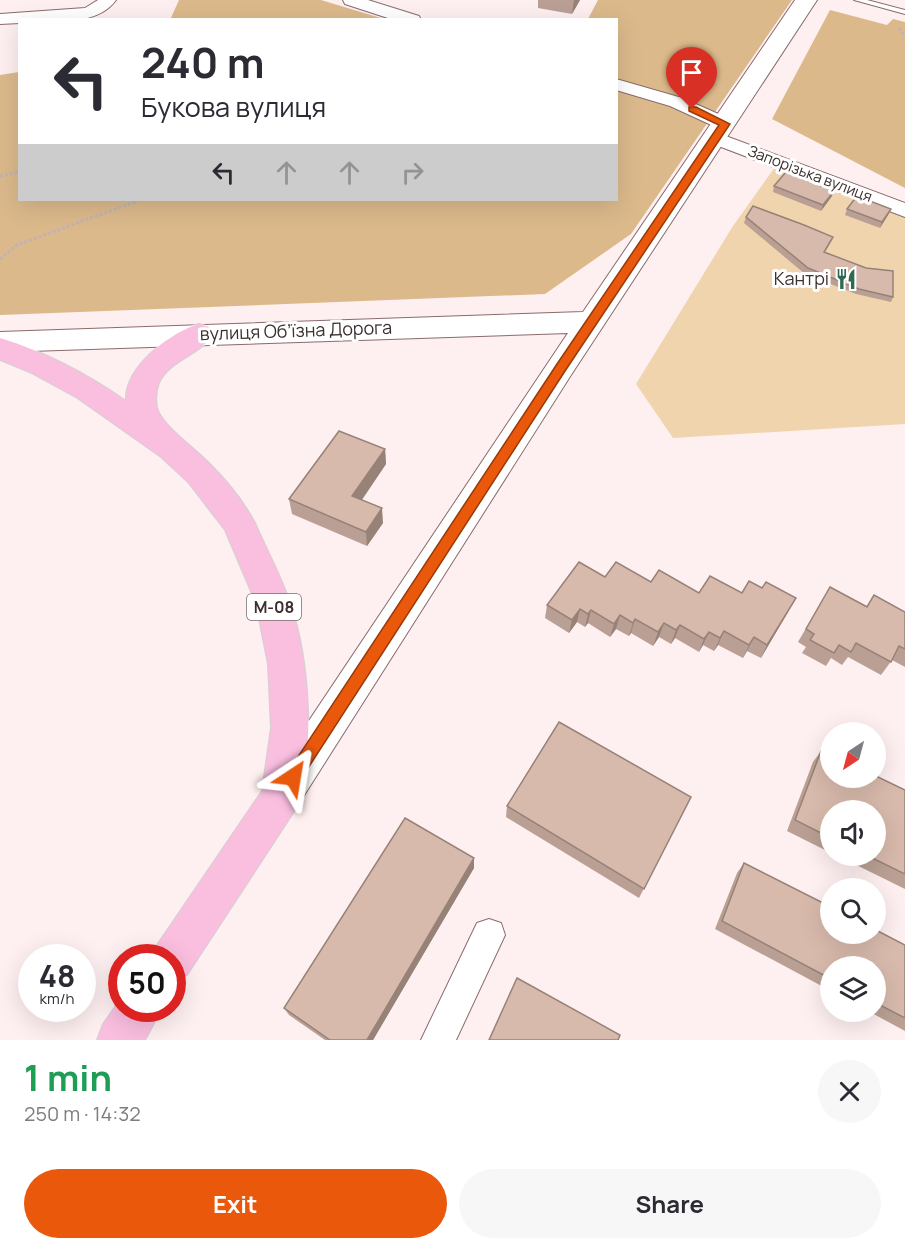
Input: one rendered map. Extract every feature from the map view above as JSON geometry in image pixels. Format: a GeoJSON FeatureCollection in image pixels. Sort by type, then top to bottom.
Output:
{"type":"FeatureCollection","features":[{"type":"Feature","properties":{"kind":"highway"},"geometry":{"type":"LineString","coordinates":[[172,448],[142,409],[143,385],[147,375],[157,365],[199,334]]}},
{"type":"Feature","properties":{"kind":"highway","name":"М-08"},"geometry":{"type":"LineString","coordinates":[[0,349],[42,365],[87,389],[172,448],[199,473],[238,524],[273,603],[286,664],[290,728],[281,796],[183,944]]}},
{"type":"Feature","properties":{"kind":"highway"},"geometry":{"type":"LineString","coordinates":[[119,1040],[131,1022]]}},
{"type":"Feature","properties":{"kind":"main road"},"geometry":{"type":"LineString","coordinates":[[281,796],[806,0]]}},
{"type":"Feature","properties":{"kind":"main road","name":"вулиця Обʼїзна Дорога"},"geometry":{"type":"LineString","coordinates":[[0,342],[592,322]]}},
{"type":"Feature","properties":{"kind":"street"},"geometry":{"type":"LineString","coordinates":[[0,19],[86,13],[97,10],[108,0]]}},
{"type":"Feature","properties":{"kind":"street"},"geometry":{"type":"LineString","coordinates":[[351,0],[407,18]]}},
{"type":"Feature","properties":{"kind":"street","name":"Запорізька вулиця"},"geometry":{"type":"LineString","coordinates":[[618,85],[676,102],[720,131],[905,210]]}},
{"type":"Feature","properties":{"kind":"street"},"geometry":{"type":"LineString","coordinates":[[438,1040],[489,935]]}},
{"type":"Feature","properties":{"kind":"lane"},"geometry":{"type":"LineString","coordinates":[[858,0],[905,12]]}},
{"type":"Feature","properties":{"kind":"path"},"geometry":{"type":"LineString","coordinates":[[0,176],[18,172]]}},
{"type":"Feature","properties":{"kind":"path"},"geometry":{"type":"LineString","coordinates":[[0,259],[17,246],[137,201]]}},
{"type":"Feature","properties":{"kind":"shaded area"},"geometry":{"type":"Polygon","coordinates":[[[179,0],[321,0],[381,18],[171,18],[179,0]]]}},
{"type":"Feature","properties":{"kind":"shaded area"},"geometry":{"type":"Polygon","coordinates":[[[598,0],[792,0],[631,234],[545,294],[0,315],[0,75],[18,72],[18,201],[618,201],[618,18],[589,18],[598,0]]]}},
{"type":"Feature","properties":{"kind":"shaded area"},"geometry":{"type":"Polygon","coordinates":[[[830,10],[887,25],[893,19],[905,22],[905,188],[772,119],[830,10]]]}},
{"type":"Feature","properties":{"kind":"shaded area"},"geometry":{"type":"Polygon","coordinates":[[[775,167],[905,216],[905,424],[673,438],[636,384],[733,226],[775,167]]]}},
{"type":"Feature","properties":{"kind":"building"},"geometry":{"type":"Polygon","coordinates":[[[786,172],[834,191],[823,205],[774,186],[786,172]]]}},
{"type":"Feature","properties":{"kind":"building"},"geometry":{"type":"Polygon","coordinates":[[[857,196],[891,209],[882,222],[847,209],[857,196]]]}},
{"type":"Feature","properties":{"kind":"building"},"geometry":{"type":"Polygon","coordinates":[[[753,206],[833,237],[824,252],[866,268],[893,271],[893,297],[859,289],[808,268],[746,217],[753,206]]]}},
{"type":"Feature","properties":{"kind":"building"},"geometry":{"type":"Polygon","coordinates":[[[339,431],[385,449],[352,496],[382,508],[366,532],[289,499],[339,431]]]}},
{"type":"Feature","properties":{"kind":"building"},"geometry":{"type":"Polygon","coordinates":[[[579,562],[605,577],[616,562],[651,582],[659,570],[699,593],[710,576],[742,593],[749,581],[762,588],[766,582],[796,598],[767,645],[754,637],[749,645],[724,631],[720,638],[709,632],[704,639],[680,625],[676,630],[664,623],[658,632],[635,619],[633,623],[620,615],[614,624],[591,610],[588,614],[580,609],[572,620],[547,605],[579,562]]]}},
{"type":"Feature","properties":{"kind":"building"},"geometry":{"type":"Polygon","coordinates":[[[830,587],[867,607],[874,595],[905,612],[905,649],[899,646],[891,662],[856,643],[851,652],[839,645],[834,653],[810,640],[814,634],[806,629],[830,587]]]}},
{"type":"Feature","properties":{"kind":"building"},"geometry":{"type":"Polygon","coordinates":[[[559,722],[691,797],[644,889],[507,806],[559,722]]]}},
{"type":"Feature","properties":{"kind":"building"},"geometry":{"type":"Polygon","coordinates":[[[820,754],[820,788],[886,788],[886,781],[905,790],[905,874],[886,865],[886,800],[820,800],[820,832],[795,820],[820,754]]]}},
{"type":"Feature","properties":{"kind":"building"},"geometry":{"type":"Polygon","coordinates":[[[405,818],[474,858],[367,1040],[330,1040],[284,1008],[405,818]]]}},
{"type":"Feature","properties":{"kind":"building"},"geometry":{"type":"Polygon","coordinates":[[[744,863],[820,901],[820,944],[886,944],[886,935],[905,945],[905,1018],[886,1008],[886,956],[820,956],[820,973],[722,921],[744,863]]]}},
{"type":"Feature","properties":{"kind":"building"},"geometry":{"type":"Polygon","coordinates":[[[517,978],[620,1035],[618,1040],[489,1040],[517,978]]]}},
{"type":"Feature","properties":{"kind":"place","name":"Кантрі"},"geometry":{"type":"Point","coordinates":[846,279]}},
{"type":"Feature","properties":{"kind":"route"},"geometry":{"type":"LineString","coordinates":[[293,777],[561,367],[724,124],[692,109]]}}]}
